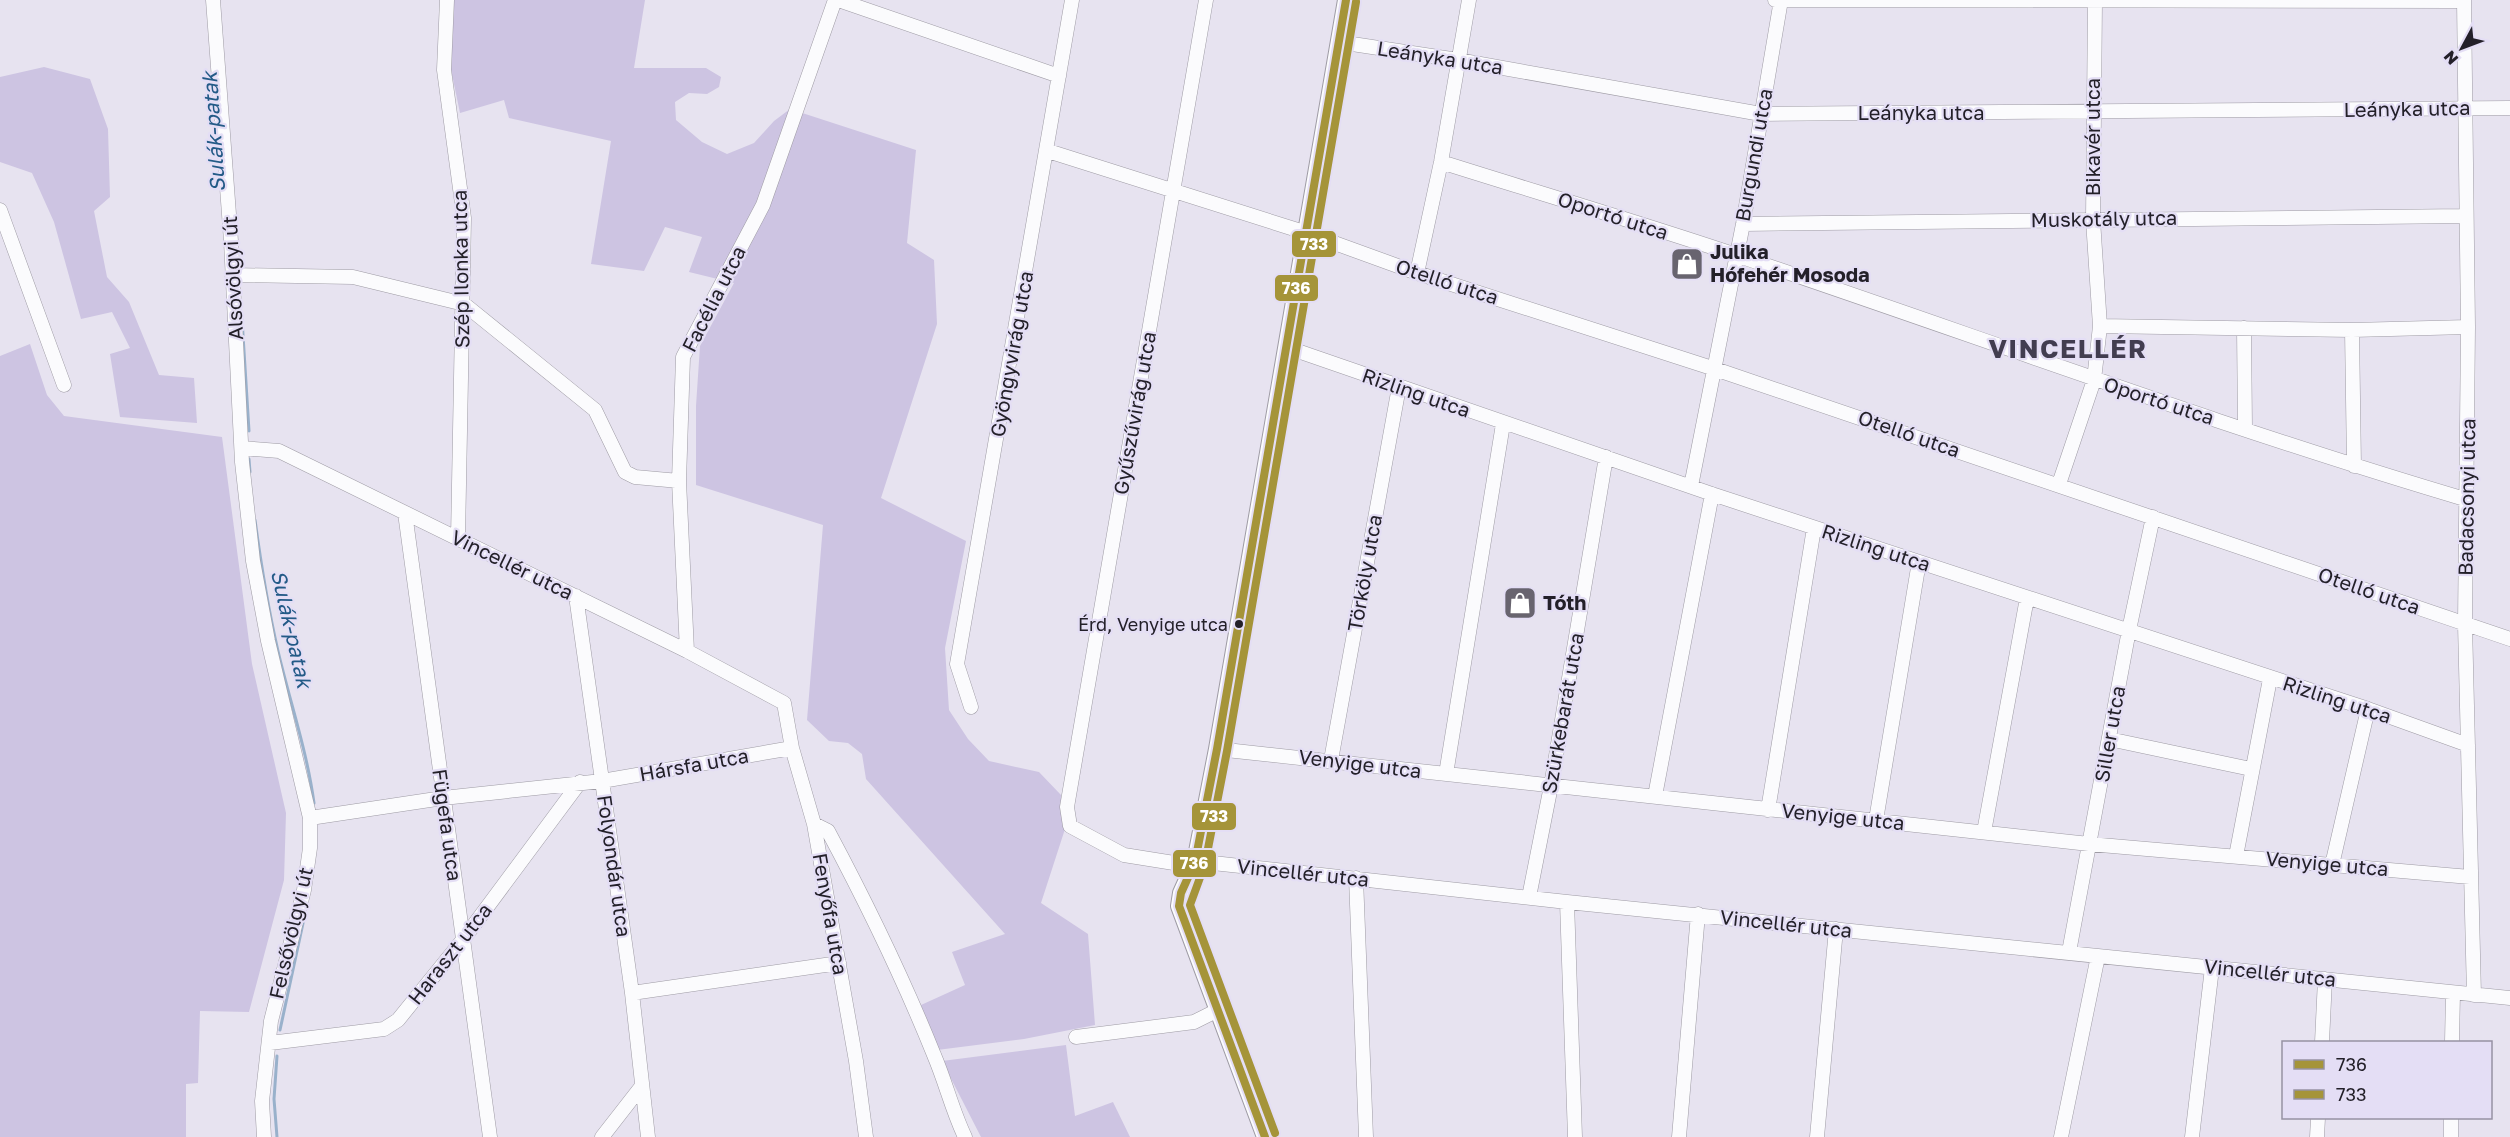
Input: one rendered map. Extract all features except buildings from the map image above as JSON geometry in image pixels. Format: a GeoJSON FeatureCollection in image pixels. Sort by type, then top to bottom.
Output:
{"type":"FeatureCollection","features":[{"type":"Feature","properties":{"kind":"street","name":"Alsóvölgyi út"},"geometry":{"type":"LineString","coordinates":[[213,0],[242,448]]}},
{"type":"Feature","properties":{"kind":"street","name":"Szép Ilonka utca"},"geometry":{"type":"LineString","coordinates":[[447,0],[444,70],[464,218],[458,538]]}},
{"type":"Feature","properties":{"kind":"street"},"geometry":{"type":"LineString","coordinates":[[837,0],[1059,76]]}},
{"type":"Feature","properties":{"kind":"street","name":"Facélia utca"},"geometry":{"type":"LineString","coordinates":[[687,651],[679,482],[682,357],[763,205],[837,0]]}},
{"type":"Feature","properties":{"kind":"street","name":"Gyöngyvirág utca"},"geometry":{"type":"LineString","coordinates":[[971,707],[957,664],[1048,151],[1072,0]]}},
{"type":"Feature","properties":{"kind":"street","name":"Gyűszűvirág utca"},"geometry":{"type":"LineString","coordinates":[[1070,826],[1067,807],[1206,0]]}},
{"type":"Feature","properties":{"kind":"street"},"geometry":{"type":"LineString","coordinates":[[1265,1137],[1216,1011],[1179,906],[1181,892],[1195,862],[1217,749],[1346,0]]}},
{"type":"Feature","properties":{"kind":"street"},"geometry":{"type":"LineString","coordinates":[[1418,273],[1441,162],[1469,0]]}},
{"type":"Feature","properties":{"kind":"street"},"geometry":{"type":"LineString","coordinates":[[1779,0],[2464,0]]}},
{"type":"Feature","properties":{"kind":"street","name":"Burgundi utca"},"geometry":{"type":"LineString","coordinates":[[1691,486],[1735,255],[1743,224],[1779,0]]}},
{"type":"Feature","properties":{"kind":"street","name":"Badacsonyi utca"},"geometry":{"type":"LineString","coordinates":[[2464,0],[2468,327],[2465,624],[2474,995]]}},
{"type":"Feature","properties":{"kind":"street","name":"Bikavér utca"},"geometry":{"type":"LineString","coordinates":[[2059,484],[2094,380],[2100,326],[2093,220],[2092,111],[2095,1]]}},
{"type":"Feature","properties":{"kind":"street","name":"Leányka utca"},"geometry":{"type":"LineString","coordinates":[[1339,42],[1458,60],[1761,114],[2510,108]]}},
{"type":"Feature","properties":{"kind":"street","name":"Otelló utca"},"geometry":{"type":"LineString","coordinates":[[1048,151],[1307,233],[1418,273],[1715,369],[2510,639]]}},
{"type":"Feature","properties":{"kind":"street","name":"Oportó utca"},"geometry":{"type":"LineString","coordinates":[[1441,162],[1735,255],[2094,380],[2245,428],[2354,466],[2468,500]]}},
{"type":"Feature","properties":{"kind":"street"},"geometry":{"type":"LineString","coordinates":[[0,210],[64,385]]}},
{"type":"Feature","properties":{"kind":"street","name":"Muskotály utca"},"geometry":{"type":"LineString","coordinates":[[1743,224],[2465,216]]}},
{"type":"Feature","properties":{"kind":"street"},"geometry":{"type":"LineString","coordinates":[[232,275],[353,277],[464,304],[595,410],[625,472],[635,477],[679,482]]}},
{"type":"Feature","properties":{"kind":"street"},"geometry":{"type":"LineString","coordinates":[[2100,326],[2352,330],[2468,327]]}},
{"type":"Feature","properties":{"kind":"street"},"geometry":{"type":"LineString","coordinates":[[2244,328],[2245,428]]}},
{"type":"Feature","properties":{"kind":"street"},"geometry":{"type":"LineString","coordinates":[[2352,330],[2354,466]]}},
{"type":"Feature","properties":{"kind":"street","name":"Rizling utca"},"geometry":{"type":"LineString","coordinates":[[1286,347],[1503,424],[2129,630],[2270,679],[2368,709],[2468,745]]}},
{"type":"Feature","properties":{"kind":"street","name":"Törköly utca"},"geometry":{"type":"LineString","coordinates":[[1331,760],[1400,387]]}},
{"type":"Feature","properties":{"kind":"street"},"geometry":{"type":"LineString","coordinates":[[1446,774],[1503,424]]}},
{"type":"Feature","properties":{"kind":"street","name":"Vincellér utca"},"geometry":{"type":"LineString","coordinates":[[242,448],[279,451],[777,697]]}},
{"type":"Feature","properties":{"kind":"street","name":"Felsővölgyi út"},"geometry":{"type":"LineString","coordinates":[[242,448],[253,561],[268,641],[310,818],[310,848],[304,890],[271,1021],[262,1101],[264,1137]]}},
{"type":"Feature","properties":{"kind":"street","name":"Szürkebarát utca"},"geometry":{"type":"LineString","coordinates":[[1529,897],[1551,786],[1606,457]]}},
{"type":"Feature","properties":{"kind":"street"},"geometry":{"type":"LineString","coordinates":[[1655,796],[1712,494]]}},
{"type":"Feature","properties":{"kind":"street","name":"Fügefa utca"},"geometry":{"type":"LineString","coordinates":[[405,513],[490,1137]]}},
{"type":"Feature","properties":{"kind":"street","name":"Siller utca"},"geometry":{"type":"LineString","coordinates":[[2069,952],[2129,630],[2153,517]]}},
{"type":"Feature","properties":{"kind":"street"},"geometry":{"type":"LineString","coordinates":[[1768,810],[1814,528]]}},
{"type":"Feature","properties":{"kind":"street"},"geometry":{"type":"LineString","coordinates":[[1876,820],[1919,562]]}},
{"type":"Feature","properties":{"kind":"street","name":"Folyondár utca"},"geometry":{"type":"LineString","coordinates":[[576,596],[632,993],[648,1137]]}},
{"type":"Feature","properties":{"kind":"street"},"geometry":{"type":"LineString","coordinates":[[1984,832],[2027,598]]}},
{"type":"Feature","properties":{"kind":"street"},"geometry":{"type":"LineString","coordinates":[[2236,856],[2270,679]]}},
{"type":"Feature","properties":{"kind":"street","name":"Fenyőfa utca"},"geometry":{"type":"LineString","coordinates":[[777,697],[784,704],[792,748],[814,824],[839,963],[866,1137]]}},
{"type":"Feature","properties":{"kind":"street"},"geometry":{"type":"LineString","coordinates":[[2332,865],[2368,709]]}},
{"type":"Feature","properties":{"kind":"street"},"geometry":{"type":"LineString","coordinates":[[2109,739],[2252,769]]}},
{"type":"Feature","properties":{"kind":"street","name":"Hársfa utca"},"geometry":{"type":"LineString","coordinates":[[310,818],[443,798],[602,781],[792,748]]}},
{"type":"Feature","properties":{"kind":"street","name":"Venyige utca"},"geometry":{"type":"LineString","coordinates":[[1217,749],[2090,844],[2470,877]]}},
{"type":"Feature","properties":{"kind":"street","name":"Haraszt utca"},"geometry":{"type":"LineString","coordinates":[[270,1042],[384,1029],[398,1020],[462,940],[580,782]]}},
{"type":"Feature","properties":{"kind":"street"},"geometry":{"type":"LineString","coordinates":[[814,824],[828,831],[881,931],[935,1058],[952,1112],[965,1137]]}},
{"type":"Feature","properties":{"kind":"street","name":"Vincellér utca"},"geometry":{"type":"LineString","coordinates":[[1070,826],[1124,855],[1174,863],[1195,862],[1356,878],[1567,902],[2510,998]]}},
{"type":"Feature","properties":{"kind":"street"},"geometry":{"type":"LineString","coordinates":[[1356,878],[1366,1137]]}},
{"type":"Feature","properties":{"kind":"street"},"geometry":{"type":"LineString","coordinates":[[1567,902],[1575,1137]]}},
{"type":"Feature","properties":{"kind":"street"},"geometry":{"type":"LineString","coordinates":[[1679,1137],[1698,914]]}},
{"type":"Feature","properties":{"kind":"street"},"geometry":{"type":"LineString","coordinates":[[1817,1137],[1836,929]]}},
{"type":"Feature","properties":{"kind":"street"},"geometry":{"type":"LineString","coordinates":[[2061,1137],[2098,956]]}},
{"type":"Feature","properties":{"kind":"street"},"geometry":{"type":"LineString","coordinates":[[632,993],[839,963]]}},
{"type":"Feature","properties":{"kind":"street"},"geometry":{"type":"LineString","coordinates":[[2192,1137],[2212,968]]}},
{"type":"Feature","properties":{"kind":"street"},"geometry":{"type":"LineString","coordinates":[[2322,1041],[2325,979]]}},
{"type":"Feature","properties":{"kind":"street"},"geometry":{"type":"LineString","coordinates":[[2452,1041],[2453,993]]}},
{"type":"Feature","properties":{"kind":"street"},"geometry":{"type":"LineString","coordinates":[[1076,1037],[1194,1022],[1216,1011]]}},
{"type":"Feature","properties":{"kind":"street"},"geometry":{"type":"LineString","coordinates":[[602,1137],[641,1087]]}},
{"type":"Feature","properties":{"kind":"street"},"geometry":{"type":"LineString","coordinates":[[2317,1137],[2318,1119]]}},
{"type":"Feature","properties":{"kind":"street"},"geometry":{"type":"LineString","coordinates":[[2451,1119],[2451,1137]]}},
{"type":"Feature","properties":{"kind":"shaded area"},"geometry":{"type":"Polygon","coordinates":[[[453,0],[645,0],[634,68],[706,68],[721,77],[719,87],[707,94],[689,93],[675,102],[676,120],[702,142],[727,154],[754,143],[774,121],[790,109],[916,150],[907,243],[934,260],[937,324],[881,498],[966,541],[945,648],[949,710],[968,739],[989,761],[1039,772],[1061,795],[1065,829],[1041,903],[1088,934],[1095,1025],[1024,1039],[937,1050],[921,1005],[965,985],[952,952],[1005,934],[866,779],[862,754],[848,743],[829,741],[807,720],[823,525],[696,485],[696,406],[700,346],[734,283],[689,272],[702,237],[665,227],[644,271],[591,264],[611,141],[509,118],[504,100],[460,113],[449,60],[453,0]]]}},
{"type":"Feature","properties":{"kind":"shaded area"},"geometry":{"type":"Polygon","coordinates":[[[44,67],[90,79],[108,129],[110,197],[94,211],[107,277],[129,302],[159,375],[194,378],[197,423],[120,417],[110,354],[130,348],[112,312],[81,319],[54,222],[32,173],[0,162],[0,77],[44,67]]]}},
{"type":"Feature","properties":{"kind":"shaded area"},"geometry":{"type":"Polygon","coordinates":[[[30,344],[47,395],[64,416],[222,437],[252,664],[286,813],[284,880],[249,1012],[200,1011],[198,1083],[186,1084],[186,1137],[0,1137],[0,356],[30,344]]]}},
{"type":"Feature","properties":{"kind":"shaded area"},"geometry":{"type":"Polygon","coordinates":[[[1066,1045],[1075,1116],[1113,1102],[1130,1137],[981,1137],[942,1061],[1066,1045]]]}},
{"type":"Feature","properties":{"kind":"waterway","name":"Sulák-patak"},"geometry":{"type":"LineString","coordinates":[[242,319],[249,431]]}},
{"type":"Feature","properties":{"kind":"waterway","name":"Sulák-patak"},"geometry":{"type":"LineString","coordinates":[[249,459],[250,472]]}},
{"type":"Feature","properties":{"kind":"waterway","name":"Sulák-patak"},"geometry":{"type":"LineString","coordinates":[[255,520],[274,635],[303,746],[314,803]]}},
{"type":"Feature","properties":{"kind":"waterway","name":"Sulák-patak"},"geometry":{"type":"LineString","coordinates":[[280,1030],[305,914]]}},
{"type":"Feature","properties":{"kind":"waterway","name":"Sulák-patak"},"geometry":{"type":"LineString","coordinates":[[277,1056],[274,1099],[277,1137]]}},
{"type":"Feature","properties":{"kind":"transit line","name":"736"},"geometry":{"type":"LineString","coordinates":[[1265,1137],[1179,906],[1181,893],[1195,862],[1217,749],[1346,0]]}},
{"type":"Feature","properties":{"kind":"transit line","name":"733"},"geometry":{"type":"LineString","coordinates":[[1275,1133],[1190,905],[1205,864],[1227,751],[1356,2]]}},
{"type":"Feature","properties":{"kind":"place","name":"Julika Hófehér Mosoda"},"geometry":{"type":"Point","coordinates":[1687,264]}},
{"type":"Feature","properties":{"kind":"place","name":"Tóth"},"geometry":{"type":"Point","coordinates":[1520,603]}},
{"type":"Feature","properties":{"kind":"place","name":"Érd, Venyige utca"},"geometry":{"type":"Point","coordinates":[1239,624]}},
{"type":"Feature","properties":{"kind":"district","name":"VINCELLÉR"},"geometry":{"type":"Point","coordinates":[2068,349]}}]}
